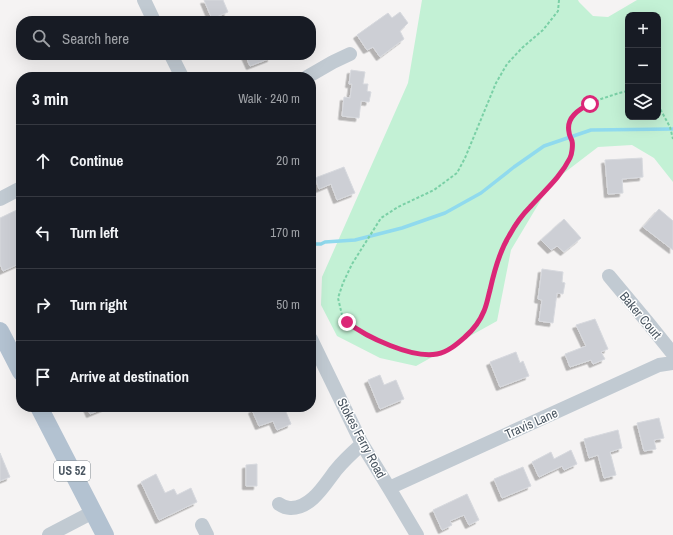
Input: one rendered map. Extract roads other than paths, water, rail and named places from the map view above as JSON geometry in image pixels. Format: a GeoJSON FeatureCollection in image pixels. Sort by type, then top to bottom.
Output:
{"type":"FeatureCollection","features":[{"type":"Feature","properties":{"kind":"main road"},"geometry":{"type":"LineString","coordinates":[[0,331],[16,362]]}},
{"type":"Feature","properties":{"kind":"main road","name":"US 52"},"geometry":{"type":"LineString","coordinates":[[42,412],[105,535]]}},
{"type":"Feature","properties":{"kind":"street"},"geometry":{"type":"LineString","coordinates":[[144,0],[152,16]]}},
{"type":"Feature","properties":{"kind":"street"},"geometry":{"type":"LineString","coordinates":[[315,72],[350,54]]}},
{"type":"Feature","properties":{"kind":"street"},"geometry":{"type":"LineString","coordinates":[[174,60],[180,72]]}},
{"type":"Feature","properties":{"kind":"street"},"geometry":{"type":"LineString","coordinates":[[0,200],[16,191]]}},
{"type":"Feature","properties":{"kind":"street","name":"Baker Court"},"geometry":{"type":"LineString","coordinates":[[609,276],[673,354]]}},
{"type":"Feature","properties":{"kind":"street","name":"Stokes Ferry Road"},"geometry":{"type":"LineString","coordinates":[[316,349],[362,444],[417,535]]}},
{"type":"Feature","properties":{"kind":"street","name":"Travis Lane"},"geometry":{"type":"LineString","coordinates":[[389,488],[659,365],[673,363]]}},
{"type":"Feature","properties":{"kind":"street"},"geometry":{"type":"LineString","coordinates":[[279,504],[289,508],[298,507],[309,502],[337,469],[362,444]]}},
{"type":"Feature","properties":{"kind":"street"},"geometry":{"type":"LineString","coordinates":[[49,535],[93,512]]}},
{"type":"Feature","properties":{"kind":"waterway"},"geometry":{"type":"LineString","coordinates":[[316,244],[355,240],[402,228],[445,213],[481,193],[544,146],[591,130],[673,129]]}}]}
